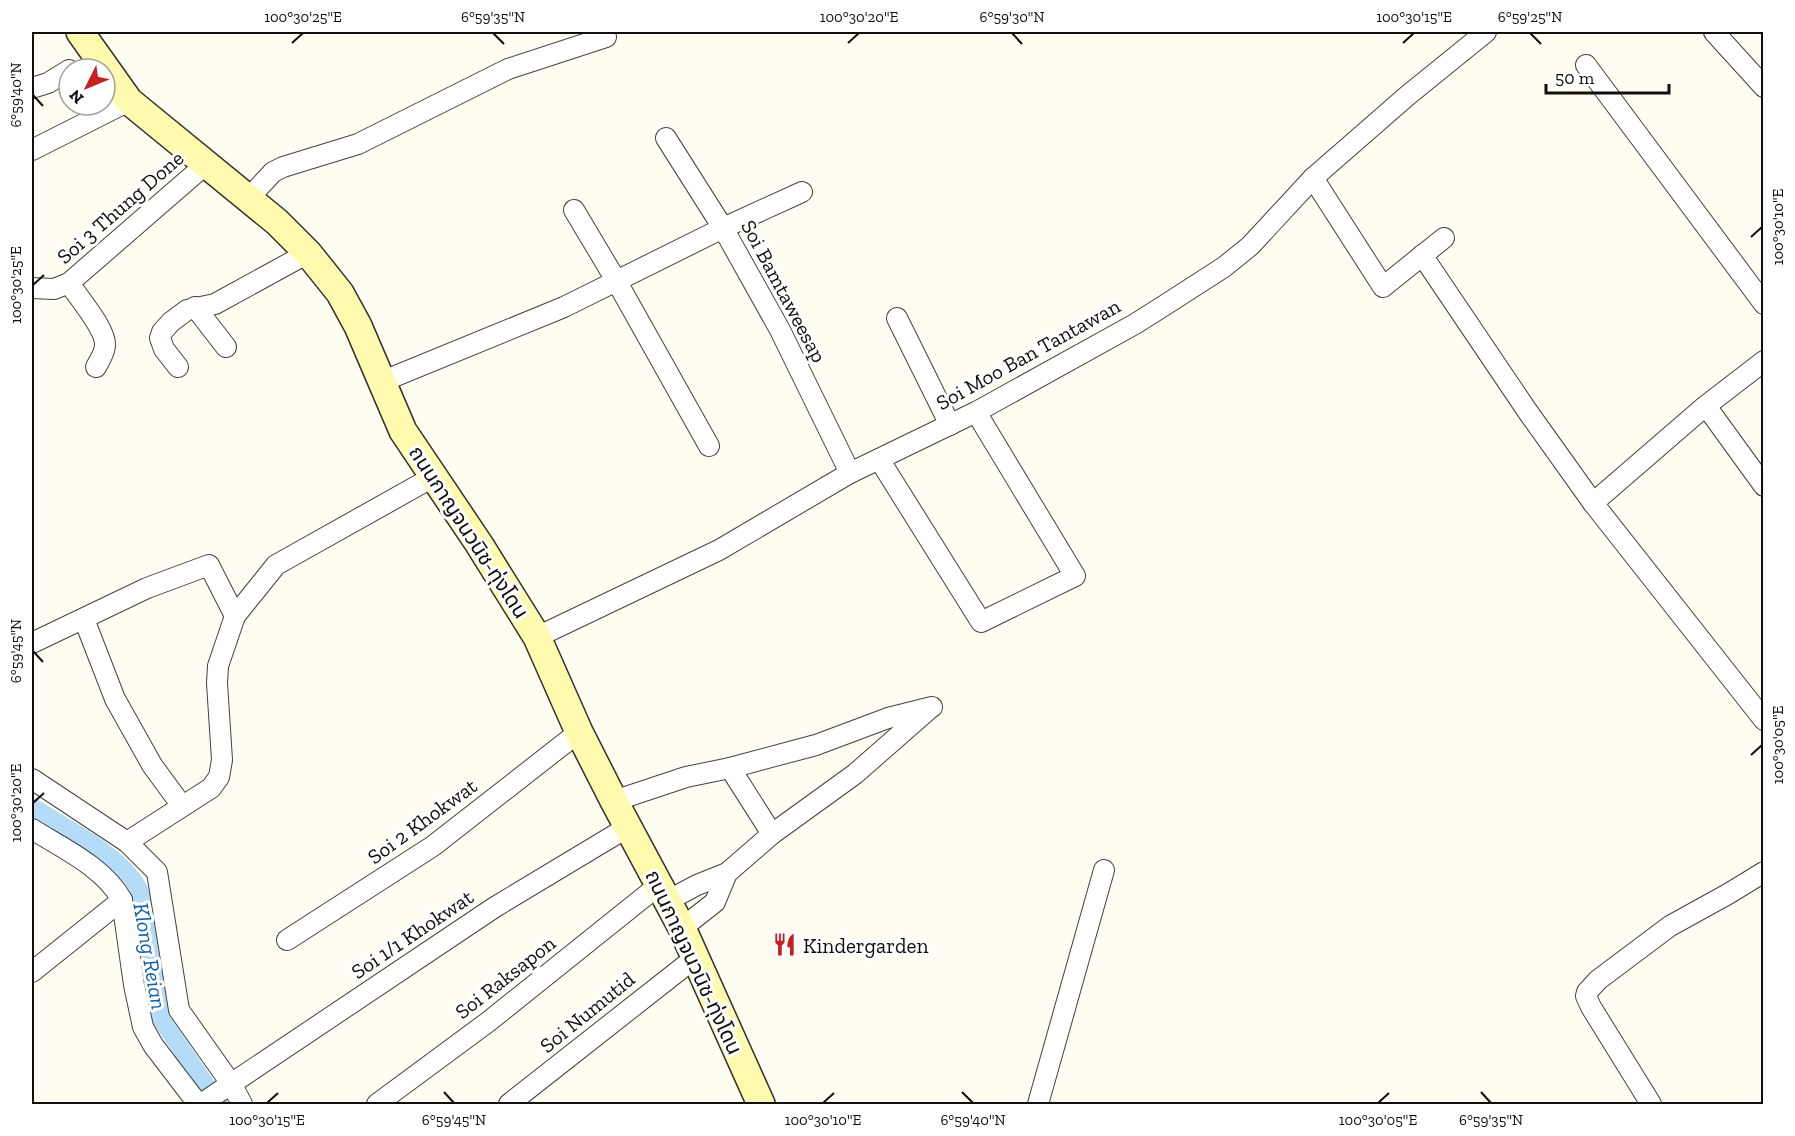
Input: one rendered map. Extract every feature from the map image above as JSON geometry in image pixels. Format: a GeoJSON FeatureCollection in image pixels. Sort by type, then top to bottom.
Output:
{"type":"FeatureCollection","features":[{"type":"Feature","properties":{"kind":"street","name":"ถนนกาญจนวนิช-ทุ่งโดน"},"geometry":{"type":"LineString","coordinates":[[80,32],[129,101],[277,222],[325,272],[349,308],[403,431],[479,544],[537,637],[579,732],[696,957],[757,1103]]}},
{"type":"Feature","properties":{"kind":"street","name":"Soi Moo Ban Tantawan"},"geometry":{"type":"LineString","coordinates":[[537,637],[719,550],[850,473],[976,412],[1135,324],[1224,267],[1250,246],[1313,178],[1407,96],[1486,32]]}},
{"type":"Feature","properties":{"kind":"street"},"geometry":{"type":"LineString","coordinates":[[1714,32],[1764,87]]}},
{"type":"Feature","properties":{"kind":"street"},"geometry":{"type":"LineString","coordinates":[[248,200],[273,172],[283,167],[358,144],[508,69],[606,37]]}},
{"type":"Feature","properties":{"kind":"street"},"geometry":{"type":"LineString","coordinates":[[90,57],[95,54]]}},
{"type":"Feature","properties":{"kind":"street"},"geometry":{"type":"LineString","coordinates":[[1586,65],[1764,304]]}},
{"type":"Feature","properties":{"kind":"street"},"geometry":{"type":"LineString","coordinates":[[32,88],[48,84],[57,78]]}},
{"type":"Feature","properties":{"kind":"street"},"geometry":{"type":"LineString","coordinates":[[32,150],[129,101]]}},
{"type":"Feature","properties":{"kind":"street","name":"Soi Bamtaweesap"},"geometry":{"type":"LineString","coordinates":[[666,138],[723,228],[780,330],[850,473]]}},
{"type":"Feature","properties":{"kind":"street","name":"Soi 3 Thung Done"},"geometry":{"type":"LineString","coordinates":[[32,288],[54,289],[69,284],[205,165]]}},
{"type":"Feature","properties":{"kind":"street"},"geometry":{"type":"LineString","coordinates":[[1313,178],[1383,287],[1444,238]]}},
{"type":"Feature","properties":{"kind":"street"},"geometry":{"type":"LineString","coordinates":[[381,382],[564,308],[723,228],[802,192]]}},
{"type":"Feature","properties":{"kind":"street"},"geometry":{"type":"LineString","coordinates":[[574,210],[709,447]]}},
{"type":"Feature","properties":{"kind":"street"},"geometry":{"type":"LineString","coordinates":[[178,367],[161,344],[160,338],[171,322],[187,310],[215,304],[308,253]]}},
{"type":"Feature","properties":{"kind":"street"},"geometry":{"type":"LineString","coordinates":[[1422,255],[1528,412],[1593,503],[1764,720]]}},
{"type":"Feature","properties":{"kind":"street"},"geometry":{"type":"LineString","coordinates":[[69,284],[105,340],[104,351],[96,367]]}},
{"type":"Feature","properties":{"kind":"street"},"geometry":{"type":"LineString","coordinates":[[195,307],[226,347]]}},
{"type":"Feature","properties":{"kind":"street"},"geometry":{"type":"LineString","coordinates":[[897,318],[950,425]]}},
{"type":"Feature","properties":{"kind":"street"},"geometry":{"type":"LineString","coordinates":[[1593,503],[1706,406],[1764,361]]}},
{"type":"Feature","properties":{"kind":"street"},"geometry":{"type":"LineString","coordinates":[[1706,406],[1764,486]]}},
{"type":"Feature","properties":{"kind":"street"},"geometry":{"type":"LineString","coordinates":[[879,459],[981,622],[1075,576],[976,412]]}},
{"type":"Feature","properties":{"kind":"street"},"geometry":{"type":"LineString","coordinates":[[127,842],[211,788],[221,769],[217,674],[222,650],[235,616],[276,565],[433,477]]}},
{"type":"Feature","properties":{"kind":"street"},"geometry":{"type":"LineString","coordinates":[[32,643],[147,588],[209,565],[235,616]]}},
{"type":"Feature","properties":{"kind":"street"},"geometry":{"type":"LineString","coordinates":[[84,619],[115,699],[152,765],[182,806]]}},
{"type":"Feature","properties":{"kind":"street"},"geometry":{"type":"LineString","coordinates":[[614,801],[686,777],[816,745],[888,718],[932,707],[855,774],[772,834],[728,873],[715,902],[682,928]]}},
{"type":"Feature","properties":{"kind":"street","name":"Soi 2 Khokwat"},"geometry":{"type":"LineString","coordinates":[[287,940],[433,846],[579,732]]}},
{"type":"Feature","properties":{"kind":"street"},"geometry":{"type":"LineString","coordinates":[[730,768],[772,834]]}},
{"type":"Feature","properties":{"kind":"street"},"geometry":{"type":"LineString","coordinates":[[32,779],[127,842],[157,872],[179,1010],[242,1104]]}},
{"type":"Feature","properties":{"kind":"street","name":"Soi 1/1 Khokwat"},"geometry":{"type":"LineString","coordinates":[[201,1104],[495,907],[628,827]]}},
{"type":"Feature","properties":{"kind":"street"},"geometry":{"type":"LineString","coordinates":[[32,829],[98,872],[117,891],[122,900],[134,985],[143,1027],[153,1045],[201,1104]]}},
{"type":"Feature","properties":{"kind":"street"},"geometry":{"type":"LineString","coordinates":[[1038,1104],[1104,870]]}},
{"type":"Feature","properties":{"kind":"street"},"geometry":{"type":"LineString","coordinates":[[1652,1104],[1591,1007],[1586,996],[1587,992],[1598,980],[1670,926],[1764,872]]}},
{"type":"Feature","properties":{"kind":"street","name":"Soi Raksapon"},"geometry":{"type":"LineString","coordinates":[[377,1104],[663,893],[698,885],[728,873]]}},
{"type":"Feature","properties":{"kind":"street"},"geometry":{"type":"LineString","coordinates":[[32,972],[122,900]]}},
{"type":"Feature","properties":{"kind":"street","name":"Soi Numutid"},"geometry":{"type":"LineString","coordinates":[[509,1104],[696,957]]}},
{"type":"Feature","properties":{"kind":"waterway","name":"Klong Reian"},"geometry":{"type":"LineString","coordinates":[[32,807],[93,844],[123,868],[134,881],[141,894],[161,1019],[219,1104]]}},
{"type":"Feature","properties":{"kind":"place","name":"Kindergarden"},"geometry":{"type":"Point","coordinates":[785,945]}}]}
